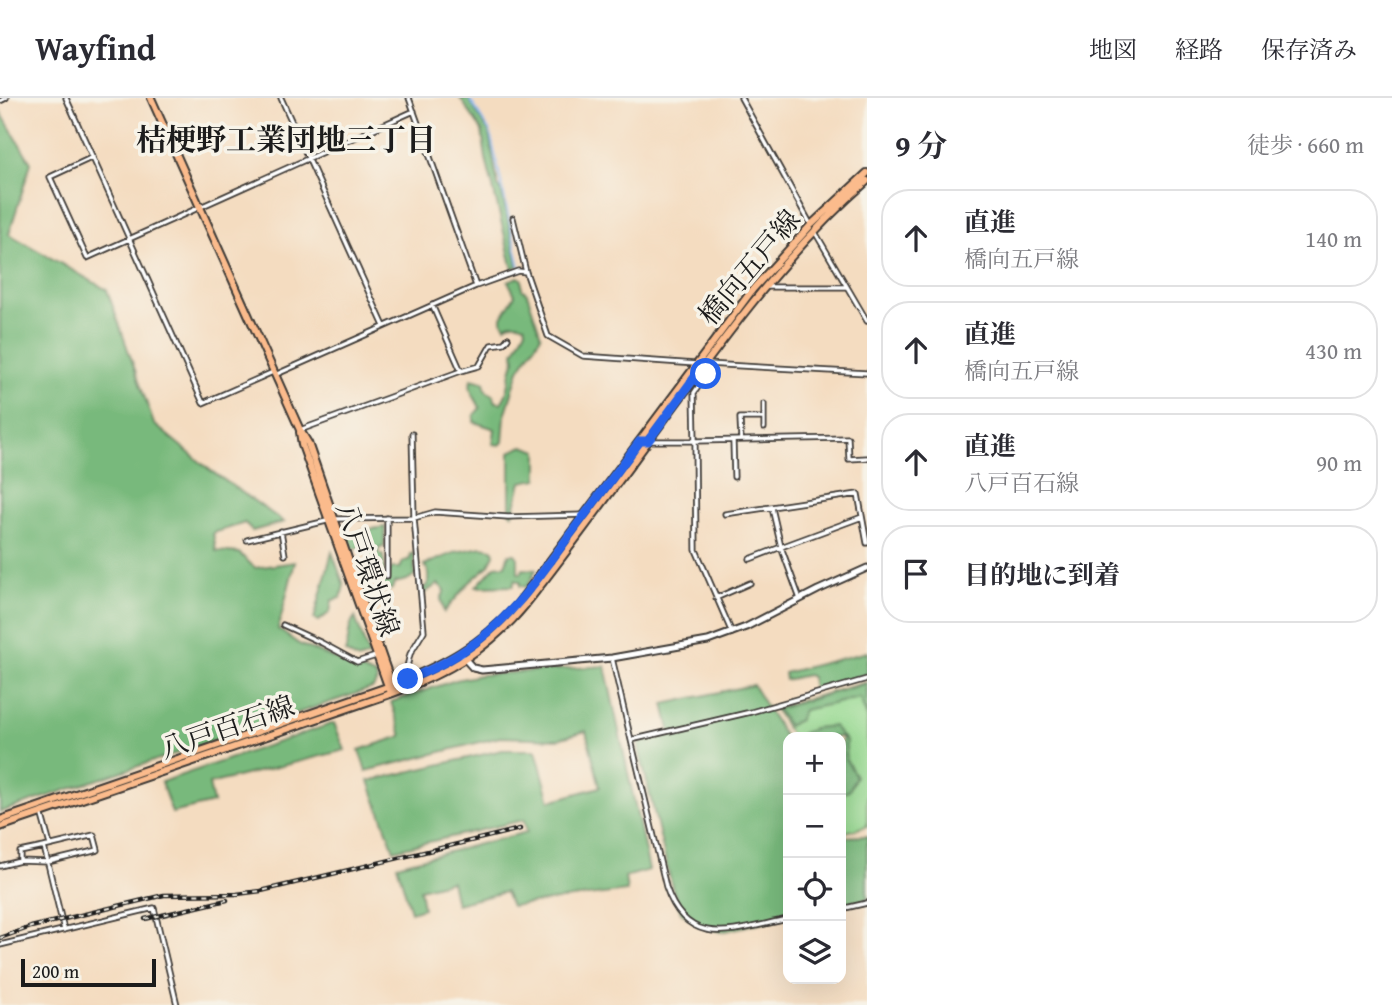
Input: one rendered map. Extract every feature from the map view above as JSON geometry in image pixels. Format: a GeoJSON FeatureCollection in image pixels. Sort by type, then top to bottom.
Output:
{"type":"FeatureCollection","features":[{"type":"Feature","properties":{"kind":"main road","name":"八戸環状線"},"geometry":{"type":"LineString","coordinates":[[151,98],[300,430],[302,445],[332,519],[391,688]]}},
{"type":"Feature","properties":{"kind":"main road","name":"橋向五戸線"},"geometry":{"type":"LineString","coordinates":[[704,367],[753,289],[867,173]]}},
{"type":"Feature","properties":{"kind":"main road","name":"橋向五戸線"},"geometry":{"type":"LineString","coordinates":[[463,657],[498,635],[518,614],[644,441],[704,367],[763,287],[812,228],[867,181]]}},
{"type":"Feature","properties":{"kind":"main road","name":"八戸環状線"},"geometry":{"type":"LineString","coordinates":[[332,519],[376,656],[391,688]]}},
{"type":"Feature","properties":{"kind":"main road","name":"八戸百石線"},"geometry":{"type":"LineString","coordinates":[[391,688],[463,657]]}},
{"type":"Feature","properties":{"kind":"main road","name":"八戸百石線"},"geometry":{"type":"LineString","coordinates":[[0,827],[41,810],[391,688],[427,680],[463,657]]}},
{"type":"Feature","properties":{"kind":"main road","name":"八戸百石線"},"geometry":{"type":"LineString","coordinates":[[0,820],[41,810]]}},
{"type":"Feature","properties":{"kind":"street"},"geometry":{"type":"LineString","coordinates":[[0,101],[6,98]]}},
{"type":"Feature","properties":{"kind":"street"},"geometry":{"type":"LineString","coordinates":[[66,98],[204,403],[476,286],[518,271],[526,272]]}},
{"type":"Feature","properties":{"kind":"street"},"geometry":{"type":"LineString","coordinates":[[281,98],[384,326]]}},
{"type":"Feature","properties":{"kind":"street"},"geometry":{"type":"LineString","coordinates":[[409,98],[476,286]]}},
{"type":"Feature","properties":{"kind":"street"},"geometry":{"type":"LineString","coordinates":[[741,98],[812,228],[867,321]]}},
{"type":"Feature","properties":{"kind":"street"},"geometry":{"type":"LineString","coordinates":[[93,157],[50,177],[87,258],[414,111]]}},
{"type":"Feature","properties":{"kind":"street"},"geometry":{"type":"LineString","coordinates":[[513,218],[526,272],[548,336],[583,356],[704,367],[867,373]]}},
{"type":"Feature","properties":{"kind":"street"},"geometry":{"type":"LineString","coordinates":[[763,287],[847,287]]}},
{"type":"Feature","properties":{"kind":"street"},"geometry":{"type":"LineString","coordinates":[[432,305],[461,371]]}},
{"type":"Feature","properties":{"kind":"street"},"geometry":{"type":"LineString","coordinates":[[300,430],[479,366],[491,345],[504,343],[508,338]]}},
{"type":"Feature","properties":{"kind":"street"},"geometry":{"type":"LineString","coordinates":[[704,367],[694,393],[696,550],[732,633]]}},
{"type":"Feature","properties":{"kind":"street"},"geometry":{"type":"LineString","coordinates":[[764,404],[764,428]]}},
{"type":"Feature","properties":{"kind":"street"},"geometry":{"type":"LineString","coordinates":[[741,440],[740,418],[764,418]]}},
{"type":"Feature","properties":{"kind":"street"},"geometry":{"type":"LineString","coordinates":[[408,679],[410,654],[424,631],[414,517],[412,434]]}},
{"type":"Feature","properties":{"kind":"street"},"geometry":{"type":"LineString","coordinates":[[644,441],[848,438],[849,458],[867,458]]}},
{"type":"Feature","properties":{"kind":"street"},"geometry":{"type":"LineString","coordinates":[[733,441],[734,477]]}},
{"type":"Feature","properties":{"kind":"street"},"geometry":{"type":"LineString","coordinates":[[725,514],[858,494],[867,543]]}},
{"type":"Feature","properties":{"kind":"street"},"geometry":{"type":"LineString","coordinates":[[772,507],[780,547],[800,599]]}},
{"type":"Feature","properties":{"kind":"street"},"geometry":{"type":"LineString","coordinates":[[247,540],[332,519],[414,517],[435,512],[588,516]]}},
{"type":"Feature","properties":{"kind":"street"},"geometry":{"type":"LineString","coordinates":[[750,559],[862,517]]}},
{"type":"Feature","properties":{"kind":"street"},"geometry":{"type":"LineString","coordinates":[[387,518],[387,576]]}},
{"type":"Feature","properties":{"kind":"street"},"geometry":{"type":"LineString","coordinates":[[281,531],[285,555]]}},
{"type":"Feature","properties":{"kind":"street"},"geometry":{"type":"LineString","coordinates":[[463,657],[477,670],[612,658],[692,644],[732,633],[867,568]]}},
{"type":"Feature","properties":{"kind":"street"},"geometry":{"type":"LineString","coordinates":[[716,598],[750,583]]}},
{"type":"Feature","properties":{"kind":"street"},"geometry":{"type":"LineString","coordinates":[[283,625],[357,662],[376,656]]}},
{"type":"Feature","properties":{"kind":"street"},"geometry":{"type":"LineString","coordinates":[[612,658],[672,905],[692,926],[708,931],[722,932],[783,920]]}},
{"type":"Feature","properties":{"kind":"street"},"geometry":{"type":"LineString","coordinates":[[631,740],[751,712],[867,679]]}},
{"type":"Feature","properties":{"kind":"street"},"geometry":{"type":"LineString","coordinates":[[41,810],[50,845]]}},
{"type":"Feature","properties":{"kind":"street"},"geometry":{"type":"LineString","coordinates":[[0,866],[20,861],[48,862],[97,850],[94,835],[20,852],[20,861]]}},
{"type":"Feature","properties":{"kind":"street"},"geometry":{"type":"LineString","coordinates":[[44,847],[64,930]]}},
{"type":"Feature","properties":{"kind":"street"},"geometry":{"type":"LineString","coordinates":[[846,908],[867,903]]}},
{"type":"Feature","properties":{"kind":"street"},"geometry":{"type":"LineString","coordinates":[[0,945],[154,908],[177,1005]]}},
{"type":"Feature","properties":{"kind":"green space"},"geometry":{"type":"Polygon","coordinates":[[[460,98],[468,98],[489,132],[498,186],[501,189],[518,265],[513,270],[486,159],[482,131],[460,98]]]}},
{"type":"Feature","properties":{"kind":"green space"},"geometry":{"type":"Polygon","coordinates":[[[0,111],[31,163],[9,234],[107,290],[154,424],[210,470],[284,522],[252,531],[245,523],[213,533],[216,551],[239,553],[255,568],[295,562],[278,629],[299,644],[376,676],[377,681],[373,688],[0,812],[0,111]]]}},
{"type":"Feature","properties":{"kind":"green space"},"geometry":{"type":"Polygon","coordinates":[[[518,277],[522,279],[522,289],[527,293],[541,336],[519,370],[505,416],[503,442],[500,445],[493,444],[495,429],[474,422],[474,415],[480,408],[470,384],[471,379],[484,382],[486,391],[493,395],[496,402],[501,403],[504,398],[515,360],[514,352],[526,329],[525,325],[518,323],[505,326],[502,321],[515,295],[508,281],[518,277]]]}},
{"type":"Feature","properties":{"kind":"green space"},"geometry":{"type":"Polygon","coordinates":[[[523,446],[538,451],[538,479],[521,482],[513,514],[510,513],[510,452],[523,446]]]}},
{"type":"Feature","properties":{"kind":"green space"},"geometry":{"type":"Polygon","coordinates":[[[385,527],[384,547],[377,552],[384,556],[384,574],[377,574],[376,565],[367,562],[369,551],[360,547],[351,548],[348,537],[360,534],[361,531],[385,527]]]}},
{"type":"Feature","properties":{"kind":"green space"},"geometry":{"type":"Polygon","coordinates":[[[482,547],[493,549],[494,555],[488,566],[444,612],[441,599],[445,590],[438,584],[423,594],[422,589],[428,585],[428,570],[424,565],[456,552],[482,547]]]}},
{"type":"Feature","properties":{"kind":"green space"},"geometry":{"type":"Polygon","coordinates":[[[332,552],[344,585],[341,598],[332,600],[330,612],[319,621],[314,619],[332,552]]]}},
{"type":"Feature","properties":{"kind":"green space"},"geometry":{"type":"Polygon","coordinates":[[[414,553],[415,575],[394,583],[392,589],[384,592],[383,579],[388,578],[392,568],[400,568],[414,553]]]}},
{"type":"Feature","properties":{"kind":"green space"},"geometry":{"type":"Polygon","coordinates":[[[509,554],[515,554],[518,558],[518,573],[521,574],[523,569],[536,570],[527,587],[520,586],[520,582],[515,580],[513,586],[476,587],[495,566],[505,565],[509,554]]]}},
{"type":"Feature","properties":{"kind":"green space"},"geometry":{"type":"Polygon","coordinates":[[[355,617],[369,656],[358,660],[345,652],[355,617]]]}},
{"type":"Feature","properties":{"kind":"green space"},"geometry":{"type":"Polygon","coordinates":[[[867,652],[867,674],[813,689],[811,677],[807,675],[785,680],[784,673],[867,652]]]}},
{"type":"Feature","properties":{"kind":"green space"},"geometry":{"type":"Polygon","coordinates":[[[605,666],[649,870],[625,877],[627,891],[511,906],[505,892],[456,904],[451,881],[420,889],[423,908],[411,912],[397,865],[527,832],[524,820],[394,850],[369,781],[502,750],[536,750],[550,801],[600,787],[586,731],[558,739],[500,737],[366,771],[359,750],[402,736],[391,702],[456,680],[480,675],[605,666]]]}},
{"type":"Feature","properties":{"kind":"green space"},"geometry":{"type":"Polygon","coordinates":[[[867,682],[867,826],[846,832],[846,732],[789,732],[774,708],[867,682]]]}},
{"type":"Feature","properties":{"kind":"green space"},"geometry":{"type":"Polygon","coordinates":[[[867,683],[867,718],[860,698],[803,710],[799,720],[788,726],[777,709],[867,683]]]}},
{"type":"Feature","properties":{"kind":"green space"},"geometry":{"type":"Polygon","coordinates":[[[753,685],[783,734],[783,917],[722,932],[700,926],[681,912],[672,887],[639,749],[639,743],[671,734],[664,704],[753,685]]]}},
{"type":"Feature","properties":{"kind":"green space"},"geometry":{"type":"Polygon","coordinates":[[[334,723],[345,750],[209,784],[213,803],[172,813],[161,782],[334,723]]]}},
{"type":"Feature","properties":{"kind":"green space"},"geometry":{"type":"Polygon","coordinates":[[[833,726],[838,732],[806,732],[833,726]]]}},
{"type":"Feature","properties":{"kind":"green space"},"geometry":{"type":"Polygon","coordinates":[[[846,760],[856,776],[846,792],[846,760]]]}},
{"type":"Feature","properties":{"kind":"green space"},"geometry":{"type":"Polygon","coordinates":[[[867,836],[867,899],[846,904],[846,858],[846,837],[867,836]]]}},
{"type":"Feature","properties":{"kind":"waterway"},"geometry":{"type":"LineString","coordinates":[[469,98],[490,132],[520,268]]}},
{"type":"Feature","properties":{"kind":"railway"},"geometry":{"type":"LineString","coordinates":[[0,938],[31,927],[164,895],[261,891],[520,829]]}},
{"type":"Feature","properties":{"kind":"railway"},"geometry":{"type":"LineString","coordinates":[[145,919],[227,900]]}},
{"type":"Feature","properties":{"kind":"district","name":"桔梗野工業団地三丁目"},"geometry":{"type":"Point","coordinates":[286,140]}},
{"type":"Feature","properties":{"kind":"route"},"geometry":{"type":"LineString","coordinates":[[408,679],[461,654],[505,619],[535,583],[640,441],[648,441],[700,370],[706,374]]}}]}
